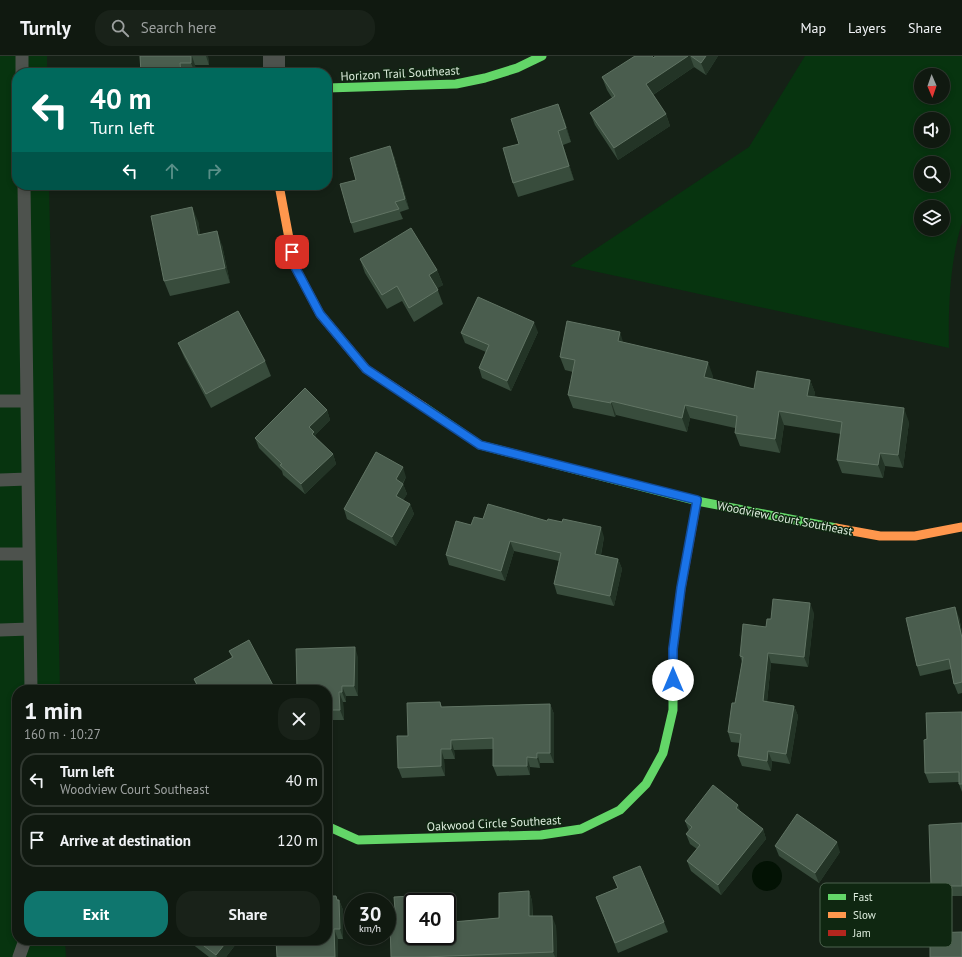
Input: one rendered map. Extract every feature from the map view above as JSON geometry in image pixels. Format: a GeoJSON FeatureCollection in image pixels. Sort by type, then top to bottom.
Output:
{"type":"FeatureCollection","features":[{"type":"Feature","properties":{"kind":"street"},"geometry":{"type":"LineString","coordinates":[[274,56],[274,68]]}},
{"type":"Feature","properties":{"kind":"street","name":"Horizon Trail Southeast"},"geometry":{"type":"LineString","coordinates":[[332,88],[456,84],[492,76],[518,68],[542,56]]}},
{"type":"Feature","properties":{"kind":"street","name":"Woodview Court Southeast"},"geometry":{"type":"LineString","coordinates":[[280,190],[294,265],[320,314],[366,369],[480,445],[697,500],[789,520],[880,536],[915,536],[962,527]]}},
{"type":"Feature","properties":{"kind":"street","name":"Oakwood Circle Southeast"},"geometry":{"type":"LineString","coordinates":[[332,828],[358,840],[541,835],[581,829],[620,810],[646,784],[663,753],[673,710],[673,649],[681,588],[697,500]]}},
{"type":"Feature","properties":{"kind":"lane"},"geometry":{"type":"LineString","coordinates":[[22,56],[22,68]]}},
{"type":"Feature","properties":{"kind":"lane"},"geometry":{"type":"LineString","coordinates":[[24,190],[30,685]]}},
{"type":"Feature","properties":{"kind":"lane"},"geometry":{"type":"LineString","coordinates":[[0,401],[27,401]]}},
{"type":"Feature","properties":{"kind":"lane"},"geometry":{"type":"LineString","coordinates":[[0,480],[28,480]]}},
{"type":"Feature","properties":{"kind":"lane"},"geometry":{"type":"LineString","coordinates":[[0,554],[29,554]]}},
{"type":"Feature","properties":{"kind":"lane"},"geometry":{"type":"LineString","coordinates":[[0,630],[30,629]]}},
{"type":"Feature","properties":{"kind":"lane"},"geometry":{"type":"LineString","coordinates":[[19,957],[23,945]]}},
{"type":"Feature","properties":{"kind":"green space"},"geometry":{"type":"Polygon","coordinates":[[[0,56],[47,56],[47,68],[12,68],[12,190],[49,190],[60,685],[12,685],[12,945],[65,945],[66,957],[0,957],[0,56]]]}},
{"type":"Feature","properties":{"kind":"green space"},"geometry":{"type":"Polygon","coordinates":[[[805,56],[962,56],[962,223],[952,269],[949,348],[570,266],[749,147],[805,56]]]}},
{"type":"Feature","properties":{"kind":"shaded area"},"geometry":{"type":"Polygon","coordinates":[[[767,861],[778,865],[782,876],[778,887],[767,891],[756,887],[752,876],[756,865],[767,861]]]}},
{"type":"Feature","properties":{"kind":"building"},"geometry":{"type":"Polygon","coordinates":[[[140,56],[191,56],[191,63],[180,63],[180,68],[141,68],[140,56]]]}},
{"type":"Feature","properties":{"kind":"building"},"geometry":{"type":"Polygon","coordinates":[[[635,56],[652,56],[654,58],[655,56],[688,56],[646,84],[666,114],[614,148],[590,113],[615,96],[602,77],[635,56]]]}},
{"type":"Feature","properties":{"kind":"building"},"geometry":{"type":"Polygon","coordinates":[[[691,56],[706,56],[701,63],[691,56]]]}},
{"type":"Feature","properties":{"kind":"building"},"geometry":{"type":"Polygon","coordinates":[[[558,104],[566,128],[558,131],[569,166],[513,183],[503,148],[519,144],[511,119],[558,104]]]}},
{"type":"Feature","properties":{"kind":"building"},"geometry":{"type":"Polygon","coordinates":[[[390,146],[405,199],[395,202],[399,209],[351,223],[340,184],[356,180],[350,158],[390,146]]]}},
{"type":"Feature","properties":{"kind":"building"},"geometry":{"type":"Polygon","coordinates":[[[192,207],[198,235],[217,231],[225,268],[164,281],[151,216],[192,207]]]}},
{"type":"Feature","properties":{"kind":"building"},"geometry":{"type":"Polygon","coordinates":[[[411,228],[437,270],[429,275],[438,290],[409,308],[397,286],[382,295],[360,259],[411,228]]]}},
{"type":"Feature","properties":{"kind":"building"},"geometry":{"type":"Polygon","coordinates":[[[478,297],[534,322],[507,381],[479,368],[489,345],[461,333],[478,297]]]}},
{"type":"Feature","properties":{"kind":"building"},"geometry":{"type":"Polygon","coordinates":[[[238,311],[265,361],[206,394],[178,343],[238,311]]]}},
{"type":"Feature","properties":{"kind":"building"},"geometry":{"type":"Polygon","coordinates":[[[567,321],[620,332],[618,341],[708,362],[704,377],[754,389],[757,371],[810,380],[807,396],[904,408],[898,455],[880,453],[878,465],[837,460],[842,422],[779,411],[775,439],[735,433],[737,416],[685,405],[682,418],[611,401],[611,403],[568,395],[575,360],[560,357],[567,321]]]}},
{"type":"Feature","properties":{"kind":"building"},"geometry":{"type":"Polygon","coordinates":[[[305,388],[327,410],[309,427],[314,432],[312,434],[333,454],[301,484],[280,465],[282,464],[255,438],[305,388]]]}},
{"type":"Feature","properties":{"kind":"building"},"geometry":{"type":"Polygon","coordinates":[[[376,452],[403,467],[396,479],[403,484],[396,496],[410,504],[392,537],[344,509],[376,452]]]}},
{"type":"Feature","properties":{"kind":"building"},"geometry":{"type":"Polygon","coordinates":[[[488,504],[547,521],[548,519],[562,522],[563,519],[601,527],[595,554],[618,559],[610,596],[554,584],[561,553],[510,541],[501,571],[446,555],[456,521],[471,525],[474,517],[483,519],[488,504]]]}},
{"type":"Feature","properties":{"kind":"building"},"geometry":{"type":"Polygon","coordinates":[[[773,599],[810,603],[804,657],[768,653],[763,701],[794,706],[786,754],[768,751],[767,761],[738,756],[741,734],[728,732],[732,703],[735,703],[743,657],[740,656],[743,624],[766,627],[767,619],[771,619],[773,599]]]}},
{"type":"Feature","properties":{"kind":"building"},"geometry":{"type":"Polygon","coordinates":[[[955,607],[962,638],[962,682],[954,684],[949,659],[917,666],[906,618],[955,607]]]}},
{"type":"Feature","properties":{"kind":"building"},"geometry":{"type":"Polygon","coordinates":[[[249,640],[273,685],[197,685],[194,679],[233,657],[229,651],[249,640]]]}},
{"type":"Feature","properties":{"kind":"building"},"geometry":{"type":"Polygon","coordinates":[[[355,647],[354,686],[342,686],[342,692],[339,692],[340,710],[332,710],[332,685],[297,685],[296,649],[355,647]]]}},
{"type":"Feature","properties":{"kind":"building"},"geometry":{"type":"Polygon","coordinates":[[[440,702],[441,707],[550,704],[550,753],[537,753],[537,758],[527,757],[527,766],[493,766],[493,738],[451,740],[451,749],[441,749],[441,766],[398,768],[397,736],[408,736],[407,703],[440,702]]]}},
{"type":"Feature","properties":{"kind":"building"},"geometry":{"type":"Polygon","coordinates":[[[962,712],[962,784],[959,784],[959,772],[925,773],[924,740],[927,739],[926,713],[962,712]]]}},
{"type":"Feature","properties":{"kind":"building"},"geometry":{"type":"Polygon","coordinates":[[[713,785],[738,805],[736,808],[763,829],[718,885],[687,861],[700,845],[686,834],[692,827],[685,821],[713,785]]]}},
{"type":"Feature","properties":{"kind":"building"},"geometry":{"type":"Polygon","coordinates":[[[797,814],[837,842],[815,873],[775,846],[797,814]]]}},
{"type":"Feature","properties":{"kind":"building"},"geometry":{"type":"Polygon","coordinates":[[[962,823],[962,886],[952,886],[952,883],[931,883],[929,825],[962,823]]]}},
{"type":"Feature","properties":{"kind":"building"},"geometry":{"type":"Polygon","coordinates":[[[640,866],[664,922],[615,943],[596,897],[618,888],[613,877],[640,866]]]}},
{"type":"Feature","properties":{"kind":"building"},"geometry":{"type":"Polygon","coordinates":[[[529,891],[529,916],[552,916],[553,952],[391,957],[391,945],[396,945],[396,897],[404,896],[404,945],[456,945],[456,922],[499,918],[499,893],[529,891]]]}},
{"type":"Feature","properties":{"kind":"building"},"geometry":{"type":"Polygon","coordinates":[[[332,896],[336,896],[337,900],[339,900],[340,929],[334,929],[335,957],[277,957],[276,945],[332,945],[332,896]]]}},
{"type":"Feature","properties":{"kind":"building"},"geometry":{"type":"Polygon","coordinates":[[[952,932],[962,932],[962,957],[930,957],[930,947],[952,947],[952,932]]]}},
{"type":"Feature","properties":{"kind":"building"},"geometry":{"type":"Polygon","coordinates":[[[203,945],[224,945],[216,955],[203,945]]]}},
{"type":"Feature","properties":{"kind":"traffic: fast"},"geometry":{"type":"LineString","coordinates":[[332,88],[456,84],[485,78],[517,68],[542,56]]}},
{"type":"Feature","properties":{"kind":"traffic: fast"},"geometry":{"type":"LineString","coordinates":[[424,407],[480,445],[697,501],[836,528]]}},
{"type":"Feature","properties":{"kind":"traffic: fast"},"geometry":{"type":"LineString","coordinates":[[332,828],[358,840],[541,835],[581,829],[620,810],[646,784],[663,753],[673,710],[673,687]]}},
{"type":"Feature","properties":{"kind":"traffic: slow"},"geometry":{"type":"LineString","coordinates":[[280,190],[294,265],[320,314],[366,369],[424,407]]}},
{"type":"Feature","properties":{"kind":"traffic: slow"},"geometry":{"type":"LineString","coordinates":[[836,528],[880,536],[915,536],[962,527]]}},
{"type":"Feature","properties":{"kind":"traffic: jam"},"geometry":{"type":"LineString","coordinates":[[673,687],[673,649],[681,589],[697,501]]}},
{"type":"Feature","properties":{"kind":"route"},"geometry":{"type":"LineString","coordinates":[[292,252],[294,265],[320,314],[366,369],[480,445],[697,500],[681,588],[673,649],[673,680]]}}]}
